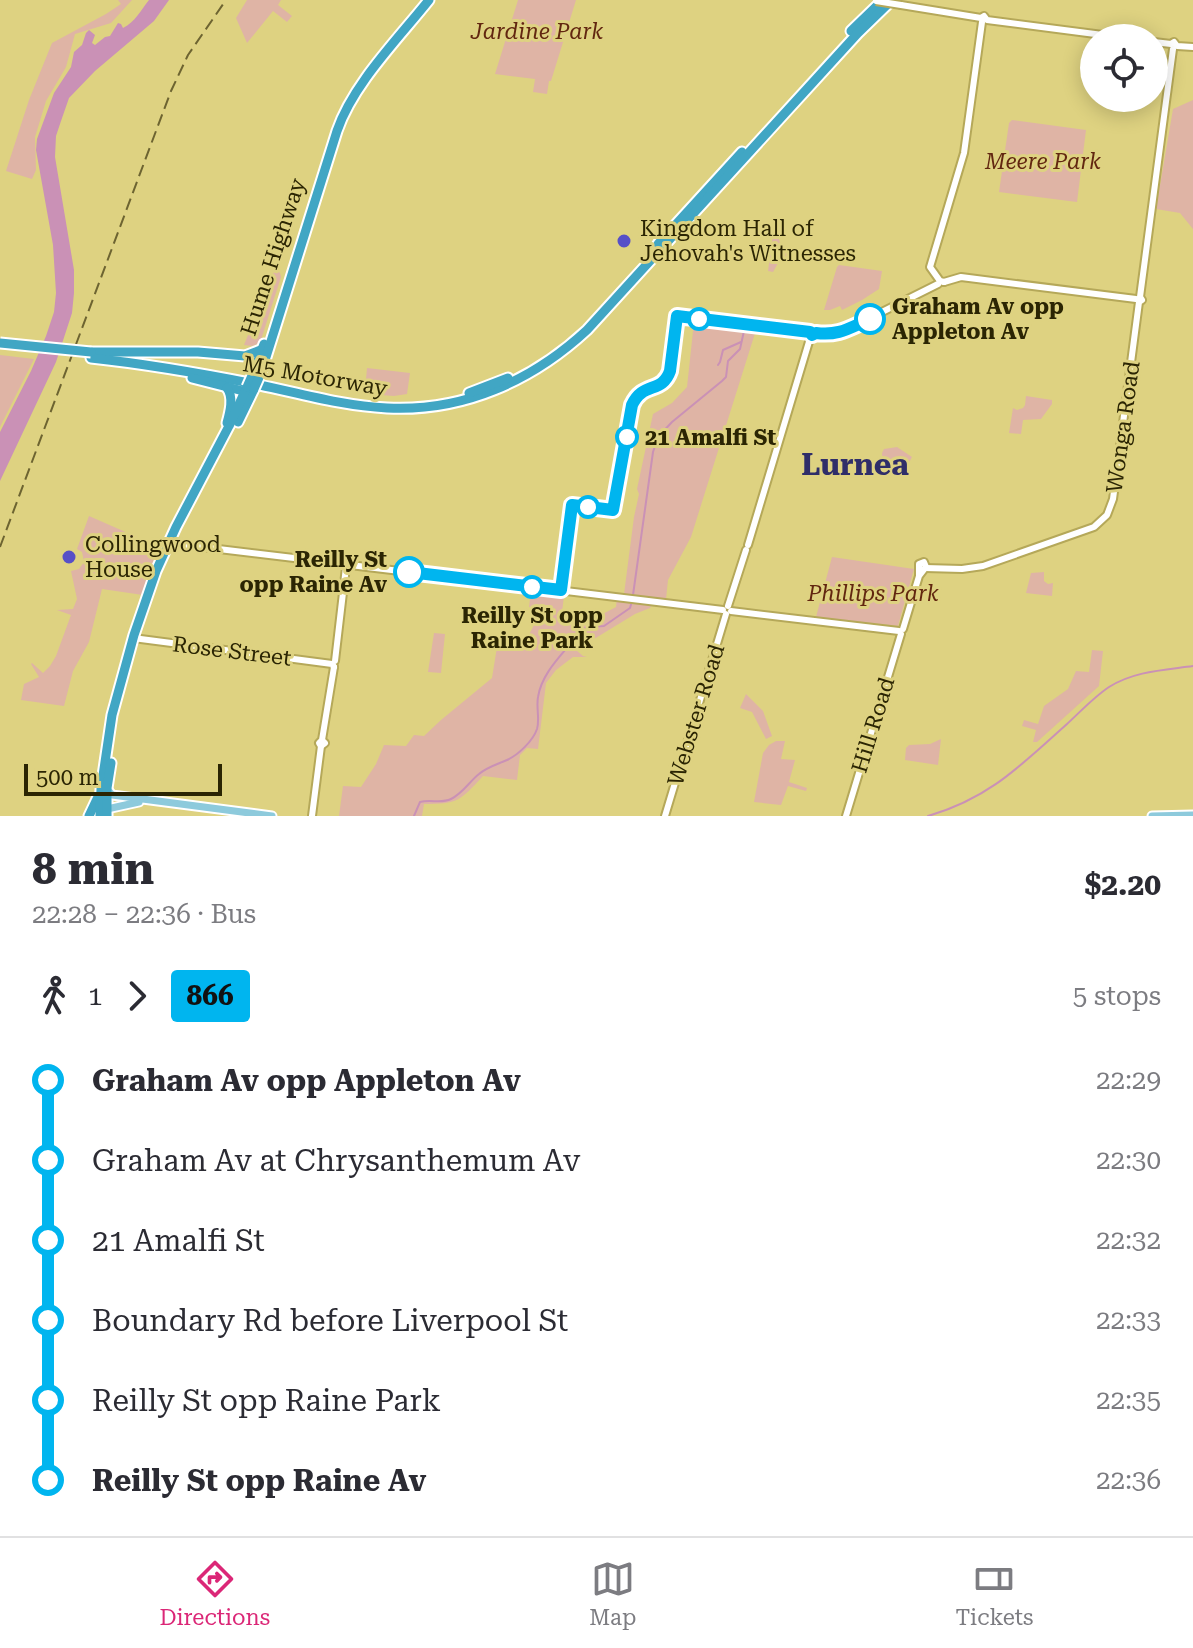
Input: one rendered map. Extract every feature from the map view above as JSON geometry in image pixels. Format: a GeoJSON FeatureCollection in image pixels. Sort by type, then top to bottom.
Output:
{"type":"FeatureCollection","features":[{"type":"Feature","properties":{"kind":"highway","name":"Hume Highway"},"geometry":{"type":"LineString","coordinates":[[172,543],[183,511],[253,381],[343,102],[422,0]]}},
{"type":"Feature","properties":{"kind":"highway","name":"Hume Highway"},"geometry":{"type":"LineString","coordinates":[[102,811],[112,715],[156,571],[253,381],[347,107],[429,0]]}},
{"type":"Feature","properties":{"kind":"highway","name":"M5 Motorway"},"geometry":{"type":"LineString","coordinates":[[0,346],[148,359],[382,402],[442,399],[478,390],[536,363],[559,347],[592,316],[883,0]]}},
{"type":"Feature","properties":{"kind":"highway","name":"M5 Motorway"},"geometry":{"type":"LineString","coordinates":[[91,355],[387,408],[449,404],[511,383],[553,359],[587,330],[858,33],[896,2]]}},
{"type":"Feature","properties":{"kind":"highway"},"geometry":{"type":"LineString","coordinates":[[91,355],[198,352],[245,356],[263,349]]}},
{"type":"Feature","properties":{"kind":"highway"},"geometry":{"type":"LineString","coordinates":[[175,353],[232,359],[253,381]]}},
{"type":"Feature","properties":{"kind":"highway"},"geometry":{"type":"LineString","coordinates":[[91,355],[226,387],[253,381]]}},
{"type":"Feature","properties":{"kind":"highway"},"geometry":{"type":"LineString","coordinates":[[223,438],[231,403],[230,391],[226,387]]}},
{"type":"Feature","properties":{"kind":"highway"},"geometry":{"type":"LineString","coordinates":[[88,816],[104,790]]}},
{"type":"Feature","properties":{"kind":"highway"},"geometry":{"type":"LineString","coordinates":[[88,816],[102,811]]}},
{"type":"Feature","properties":{"kind":"main road"},"geometry":{"type":"LineString","coordinates":[[104,790],[111,795],[149,801],[269,816]]}},
{"type":"Feature","properties":{"kind":"main road"},"geometry":{"type":"LineString","coordinates":[[102,811],[119,799],[134,798]]}},
{"type":"Feature","properties":{"kind":"main road"},"geometry":{"type":"LineString","coordinates":[[102,811],[149,801]]}},
{"type":"Feature","properties":{"kind":"main road"},"geometry":{"type":"LineString","coordinates":[[1152,816],[1193,815]]}},
{"type":"Feature","properties":{"kind":"street"},"geometry":{"type":"LineString","coordinates":[[874,0],[983,20],[1080,32]]}},
{"type":"Feature","properties":{"kind":"street"},"geometry":{"type":"LineString","coordinates":[[983,20],[963,155],[931,270],[941,282],[961,277],[1138,299]]}},
{"type":"Feature","properties":{"kind":"street"},"geometry":{"type":"LineString","coordinates":[[1168,45],[1193,47]]}},
{"type":"Feature","properties":{"kind":"street","name":"Wonga Road"},"geometry":{"type":"LineString","coordinates":[[923,567],[962,569],[989,564],[1094,527],[1111,508],[1174,46]]}},
{"type":"Feature","properties":{"kind":"street","name":"Webster Road"},"geometry":{"type":"LineString","coordinates":[[665,816],[814,334],[844,331],[941,282]]}},
{"type":"Feature","properties":{"kind":"street"},"geometry":{"type":"LineString","coordinates":[[172,543],[901,631]]}},
{"type":"Feature","properties":{"kind":"street"},"geometry":{"type":"LineString","coordinates":[[312,816],[347,565]]}},
{"type":"Feature","properties":{"kind":"street","name":"Hill Road"},"geometry":{"type":"LineString","coordinates":[[846,816],[923,567]]}},
{"type":"Feature","properties":{"kind":"street","name":"Rose Street"},"geometry":{"type":"LineString","coordinates":[[135,639],[334,664]]}},
{"type":"Feature","properties":{"kind":"green space"},"geometry":{"type":"Polygon","coordinates":[[[118,0],[132,0],[111,23],[75,34],[66,67],[46,101],[35,137],[36,170],[32,179],[6,171],[52,43],[106,14],[121,4],[118,0]]]}},
{"type":"Feature","properties":{"kind":"green space"},"geometry":{"type":"Polygon","coordinates":[[[247,0],[281,0],[278,5],[292,16],[287,22],[273,11],[247,43],[236,18],[247,0]]]}},
{"type":"Feature","properties":{"kind":"green space","name":"Jardine Park"},"geometry":{"type":"Polygon","coordinates":[[[518,0],[576,0],[547,94],[533,92],[535,79],[495,74],[518,0]]]}},
{"type":"Feature","properties":{"kind":"green space"},"geometry":{"type":"Polygon","coordinates":[[[1193,100],[1193,229],[1180,213],[1156,209],[1173,109],[1193,100]]]}},
{"type":"Feature","properties":{"kind":"green space","name":"Meere Park"},"geometry":{"type":"Polygon","coordinates":[[[1012,120],[1086,130],[1077,202],[999,192],[1009,123],[1012,120]]]}},
{"type":"Feature","properties":{"kind":"green space"},"geometry":{"type":"Polygon","coordinates":[[[773,234],[778,236],[781,246],[799,253],[793,262],[782,256],[773,272],[768,271],[773,234]]]}},
{"type":"Feature","properties":{"kind":"green space"},"geometry":{"type":"Polygon","coordinates":[[[837,267],[882,271],[879,289],[842,310],[840,306],[824,310],[837,267]]]}},
{"type":"Feature","properties":{"kind":"green space"},"geometry":{"type":"Polygon","coordinates":[[[278,271],[281,277],[260,343],[244,345],[273,273],[278,271]]]}},
{"type":"Feature","properties":{"kind":"green space"},"geometry":{"type":"Polygon","coordinates":[[[694,322],[756,330],[691,537],[668,580],[666,599],[624,594],[639,494],[637,489],[653,414],[672,403],[687,387],[694,322]]]}},
{"type":"Feature","properties":{"kind":"green space"},"geometry":{"type":"Polygon","coordinates":[[[0,355],[34,359],[0,427],[0,355]]]}},
{"type":"Feature","properties":{"kind":"green space"},"geometry":{"type":"Polygon","coordinates":[[[367,368],[410,373],[407,394],[367,394],[367,368]]]}},
{"type":"Feature","properties":{"kind":"green space"},"geometry":{"type":"Polygon","coordinates":[[[1026,396],[1052,400],[1052,404],[1041,419],[1023,420],[1021,434],[1009,433],[1013,408],[1023,408],[1026,396]]]}},
{"type":"Feature","properties":{"kind":"green space"},"geometry":{"type":"Polygon","coordinates":[[[897,447],[912,457],[905,470],[883,466],[884,449],[897,447]]]}},
{"type":"Feature","properties":{"kind":"green space"},"geometry":{"type":"Polygon","coordinates":[[[89,516],[162,548],[143,595],[102,589],[89,642],[73,671],[64,706],[21,700],[24,684],[39,677],[31,664],[43,673],[56,656],[71,615],[57,610],[73,609],[77,599],[71,571],[79,569],[84,562],[82,552],[77,549],[89,516]]]}},
{"type":"Feature","properties":{"kind":"green space","name":"Phillips Park"},"geometry":{"type":"Polygon","coordinates":[[[832,557],[914,569],[898,626],[816,617],[832,557]]]}},
{"type":"Feature","properties":{"kind":"green space"},"geometry":{"type":"Polygon","coordinates":[[[1044,572],[1044,581],[1053,583],[1052,596],[1026,593],[1031,573],[1044,572]]]}},
{"type":"Feature","properties":{"kind":"green space"},"geometry":{"type":"Polygon","coordinates":[[[531,591],[564,596],[562,612],[597,617],[616,607],[617,598],[653,603],[650,608],[576,650],[587,657],[573,657],[556,670],[546,683],[538,749],[527,748],[520,755],[517,780],[483,776],[469,791],[452,802],[424,804],[422,816],[339,816],[343,786],[361,787],[384,745],[406,746],[414,735],[424,736],[492,678],[497,647],[519,650],[541,610],[529,607],[531,591]]]}},
{"type":"Feature","properties":{"kind":"green space"},"geometry":{"type":"Polygon","coordinates":[[[434,633],[445,634],[441,673],[428,672],[434,633]]]}},
{"type":"Feature","properties":{"kind":"green space"},"geometry":{"type":"Polygon","coordinates":[[[1092,650],[1103,651],[1099,686],[1037,742],[1033,742],[1036,730],[1022,726],[1024,720],[1038,724],[1044,706],[1068,689],[1076,671],[1089,672],[1092,650]]]}},
{"type":"Feature","properties":{"kind":"green space"},"geometry":{"type":"Polygon","coordinates":[[[746,694],[763,711],[772,736],[766,739],[752,712],[740,708],[746,694]]]}},
{"type":"Feature","properties":{"kind":"green space"},"geometry":{"type":"Polygon","coordinates":[[[941,739],[938,765],[905,760],[909,745],[930,744],[941,739]]]}},
{"type":"Feature","properties":{"kind":"green space"},"geometry":{"type":"Polygon","coordinates":[[[776,741],[785,741],[781,759],[795,760],[789,782],[807,788],[806,791],[788,786],[781,805],[754,802],[763,753],[776,741]]]}},
{"type":"Feature","properties":{"kind":"shaded area"},"geometry":{"type":"Polygon","coordinates":[[[149,0],[169,0],[154,21],[95,71],[69,98],[56,136],[55,157],[74,270],[72,313],[56,362],[0,481],[0,432],[31,371],[54,312],[53,245],[36,150],[37,139],[54,93],[71,67],[74,52],[82,45],[86,33],[89,30],[95,35],[92,43],[95,45],[110,36],[118,23],[123,28],[131,22],[149,0]]]}},
{"type":"Feature","properties":{"kind":"waterway"},"geometry":{"type":"LineString","coordinates":[[633,595],[653,452],[658,437],[726,377],[728,361],[740,349],[744,331]]}},
{"type":"Feature","properties":{"kind":"waterway"},"geometry":{"type":"LineString","coordinates":[[718,365],[723,350],[741,342]]}},
{"type":"Feature","properties":{"kind":"waterway"},"geometry":{"type":"LineString","coordinates":[[414,816],[420,802],[451,799],[482,772],[511,758],[525,747],[537,729],[540,690],[553,665],[566,649],[576,646],[581,630],[604,626],[630,608],[632,601]]}},
{"type":"Feature","properties":{"kind":"waterway"},"geometry":{"type":"LineString","coordinates":[[928,816],[969,800],[1004,779],[1109,687],[1139,674],[1193,666]]}},
{"type":"Feature","properties":{"kind":"railway"},"geometry":{"type":"LineString","coordinates":[[0,547],[171,91],[188,55],[226,0]]}},
{"type":"Feature","properties":{"kind":"bus line","name":"866"},"geometry":{"type":"LineString","coordinates":[[409,572],[561,590],[572,505],[613,510],[632,405],[641,392],[661,385],[668,378],[677,316],[810,332],[812,335],[840,333],[870,319]]}},
{"type":"Feature","properties":{"kind":"place","name":"Kingdom Hall of Jehovah's Witnesses"},"geometry":{"type":"Point","coordinates":[624,241]}},
{"type":"Feature","properties":{"kind":"place","name":"Graham Av opp Appleton Av"},"geometry":{"type":"Point","coordinates":[870,319]}},
{"type":"Feature","properties":{"kind":"place","name":"21 Amalfi St"},"geometry":{"type":"Point","coordinates":[627,437]}},
{"type":"Feature","properties":{"kind":"place","name":"Collingwood House"},"geometry":{"type":"Point","coordinates":[69,557]}},
{"type":"Feature","properties":{"kind":"place","name":"Reilly St opp Raine Av"},"geometry":{"type":"Point","coordinates":[409,572]}},
{"type":"Feature","properties":{"kind":"place","name":"Reilly St opp Raine Park"},"geometry":{"type":"Point","coordinates":[532,587]}},
{"type":"Feature","properties":{"kind":"district","name":"Lurnea"},"geometry":{"type":"Point","coordinates":[855,464]}}]}
